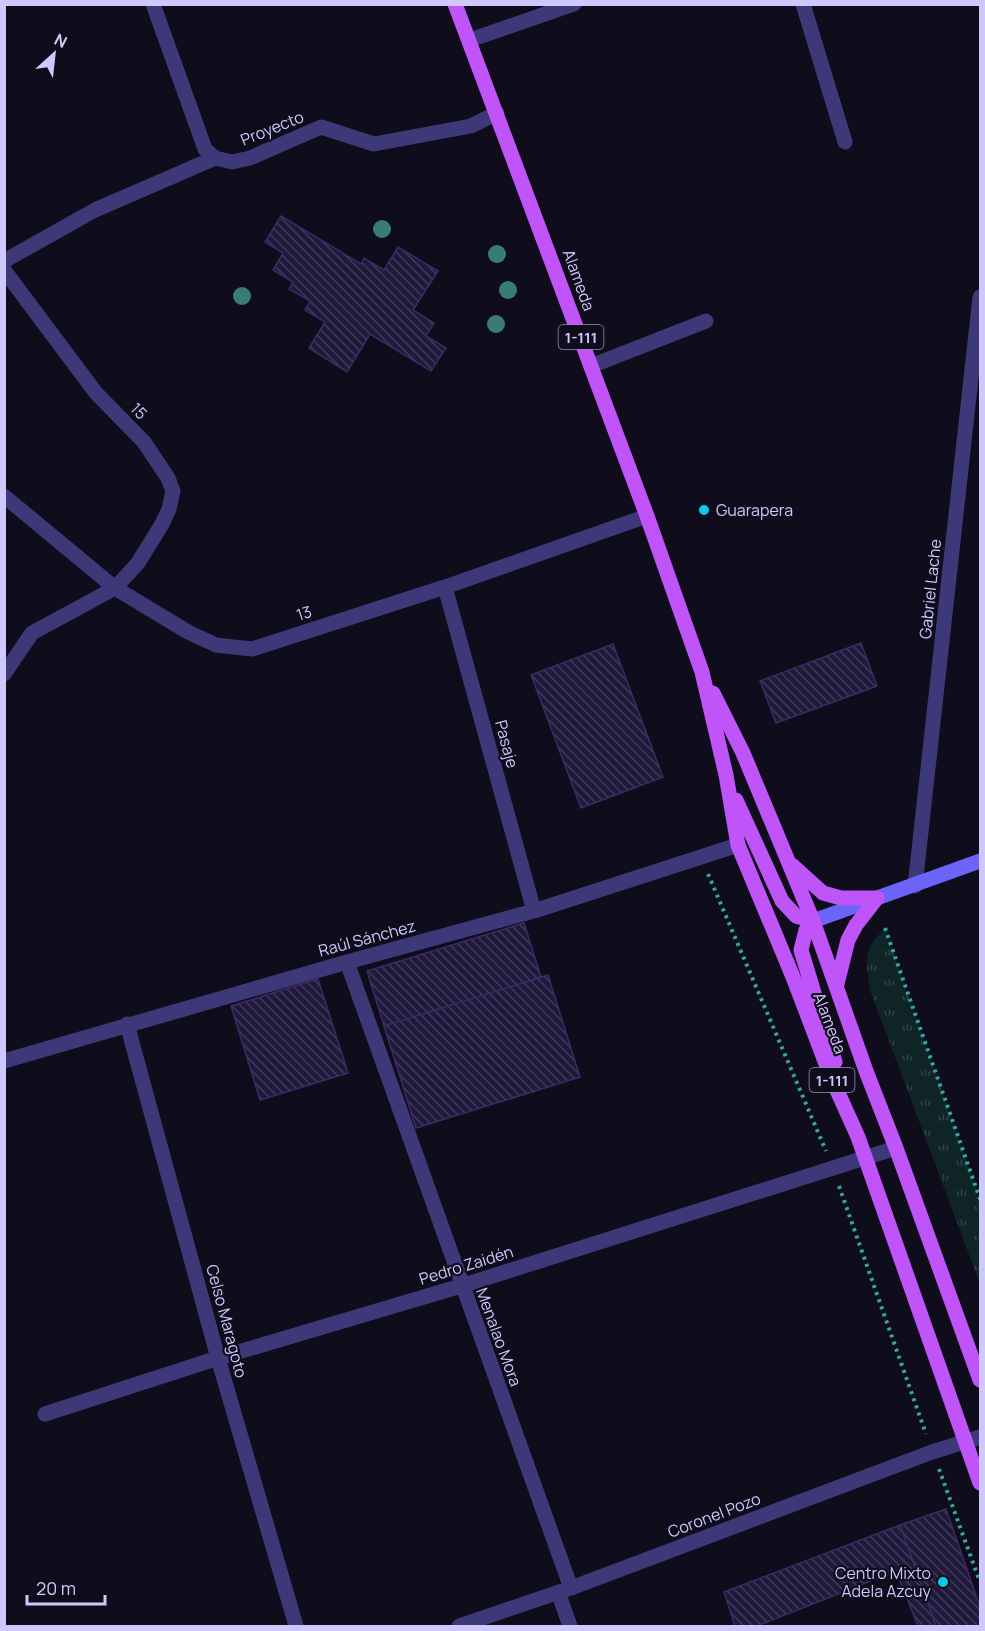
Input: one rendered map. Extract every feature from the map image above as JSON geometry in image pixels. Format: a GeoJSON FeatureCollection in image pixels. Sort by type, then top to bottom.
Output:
{"type":"FeatureCollection","features":[{"type":"Feature","properties":{"kind":"main road","name":"Alameda"},"geometry":{"type":"LineString","coordinates":[[455,4],[647,516],[702,672],[726,775],[738,845],[793,977],[831,1077],[866,1157],[981,1483]]}},
{"type":"Feature","properties":{"kind":"main road","name":"Alameda"},"geometry":{"type":"LineString","coordinates":[[702,672],[743,753],[813,921],[981,1380]]}},
{"type":"Feature","properties":{"kind":"main road"},"geometry":{"type":"LineString","coordinates":[[726,775],[782,901],[796,916],[813,921]]}},
{"type":"Feature","properties":{"kind":"main road"},"geometry":{"type":"LineString","coordinates":[[858,1137],[801,950],[806,930],[813,921],[981,861]]}},
{"type":"Feature","properties":{"kind":"main road"},"geometry":{"type":"LineString","coordinates":[[788,862],[823,892],[841,898],[877,898]]}},
{"type":"Feature","properties":{"kind":"main road"},"geometry":{"type":"LineString","coordinates":[[837,985],[848,940],[856,925],[877,898]]}},
{"type":"Feature","properties":{"kind":"street"},"geometry":{"type":"LineString","coordinates":[[153,4],[205,149],[215,158]]}},
{"type":"Feature","properties":{"kind":"street"},"geometry":{"type":"LineString","coordinates":[[470,40],[574,4]]}},
{"type":"Feature","properties":{"kind":"street"},"geometry":{"type":"LineString","coordinates":[[803,4],[845,142]]}},
{"type":"Feature","properties":{"kind":"street","name":"Proyecto"},"geometry":{"type":"LineString","coordinates":[[4,261],[94,210],[215,158],[232,162],[250,158],[321,127],[374,144],[471,126],[497,113]]}},
{"type":"Feature","properties":{"kind":"street","name":"15"},"geometry":{"type":"LineString","coordinates":[[4,270],[96,393],[144,442],[171,484],[173,491],[162,524],[138,563],[115,588],[32,633],[4,675]]}},
{"type":"Feature","properties":{"kind":"street","name":"Gabriel Lache"},"geometry":{"type":"LineString","coordinates":[[915,886],[981,297]]}},
{"type":"Feature","properties":{"kind":"street"},"geometry":{"type":"LineString","coordinates":[[591,366],[706,321]]}},
{"type":"Feature","properties":{"kind":"street"},"geometry":{"type":"LineString","coordinates":[[973,366],[981,382]]}},
{"type":"Feature","properties":{"kind":"street","name":"13"},"geometry":{"type":"LineString","coordinates":[[4,496],[115,588],[188,632],[216,645],[252,649],[446,587],[647,516]]}},
{"type":"Feature","properties":{"kind":"street","name":"Pasaje"},"geometry":{"type":"LineString","coordinates":[[446,587],[534,911]]}},
{"type":"Feature","properties":{"kind":"street","name":"Raúl Sánchez"},"geometry":{"type":"LineString","coordinates":[[4,1061],[346,962],[534,911],[738,845]]}},
{"type":"Feature","properties":{"kind":"street","name":"Menalao Mora"},"geometry":{"type":"LineString","coordinates":[[346,962],[461,1286],[564,1590],[570,1626]]}},
{"type":"Feature","properties":{"kind":"street","name":"Celso Maragoto"},"geometry":{"type":"LineString","coordinates":[[127,1024],[218,1358],[296,1626]]}},
{"type":"Feature","properties":{"kind":"street","name":"Pedro Zaidén"},"geometry":{"type":"LineString","coordinates":[[45,1413],[218,1358],[461,1286],[896,1148]]}},
{"type":"Feature","properties":{"kind":"street","name":"Coronel Pozo"},"geometry":{"type":"LineString","coordinates":[[459,1626],[564,1590],[932,1452],[981,1437]]}},
{"type":"Feature","properties":{"kind":"path"},"geometry":{"type":"LineString","coordinates":[[700,857],[832,1167],[932,1452],[981,1582]]}},
{"type":"Feature","properties":{"kind":"path"},"geometry":{"type":"LineString","coordinates":[[885,928],[981,1199]]}},
{"type":"Feature","properties":{"kind":"green space"},"geometry":{"type":"Polygon","coordinates":[[[885,928],[980,1199],[980,1284],[870,990],[867,956],[872,943],[885,928]]]}},
{"type":"Feature","properties":{"kind":"building"},"geometry":{"type":"Polygon","coordinates":[[[281,216],[361,264],[364,258],[384,270],[398,247],[438,271],[413,310],[434,323],[426,336],[446,348],[431,371],[370,334],[347,372],[309,348],[325,322],[305,310],[310,301],[289,289],[293,282],[273,270],[283,253],[265,242],[281,216]]]}},
{"type":"Feature","properties":{"kind":"building"},"geometry":{"type":"Polygon","coordinates":[[[861,643],[877,686],[776,723],[760,681],[861,643]]]}},
{"type":"Feature","properties":{"kind":"building"},"geometry":{"type":"Polygon","coordinates":[[[613,644],[663,777],[581,808],[531,675],[613,644]]]}},
{"type":"Feature","properties":{"kind":"building"},"geometry":{"type":"Polygon","coordinates":[[[524,923],[541,977],[384,1026],[367,971],[524,923]]]}},
{"type":"Feature","properties":{"kind":"building"},"geometry":{"type":"Polygon","coordinates":[[[548,975],[580,1077],[416,1128],[384,1026],[548,975]]]}},
{"type":"Feature","properties":{"kind":"building"},"geometry":{"type":"Polygon","coordinates":[[[318,979],[348,1073],[260,1100],[231,1006],[318,979]]]}},
{"type":"Feature","properties":{"kind":"building"},"geometry":{"type":"Polygon","coordinates":[[[946,1509],[980,1607],[980,1626],[936,1626],[900,1525],[946,1509]]]}},
{"type":"Feature","properties":{"kind":"building"},"geometry":{"type":"Polygon","coordinates":[[[900,1525],[936,1626],[918,1626],[896,1571],[757,1626],[735,1626],[724,1592],[900,1525]]]}},
{"type":"Feature","properties":{"kind":"place","name":"Guarapera"},"geometry":{"type":"Point","coordinates":[704,510]}},
{"type":"Feature","properties":{"kind":"place","name":"Centro Mixto Adela Azcuy"},"geometry":{"type":"Point","coordinates":[943,1582]}}]}
